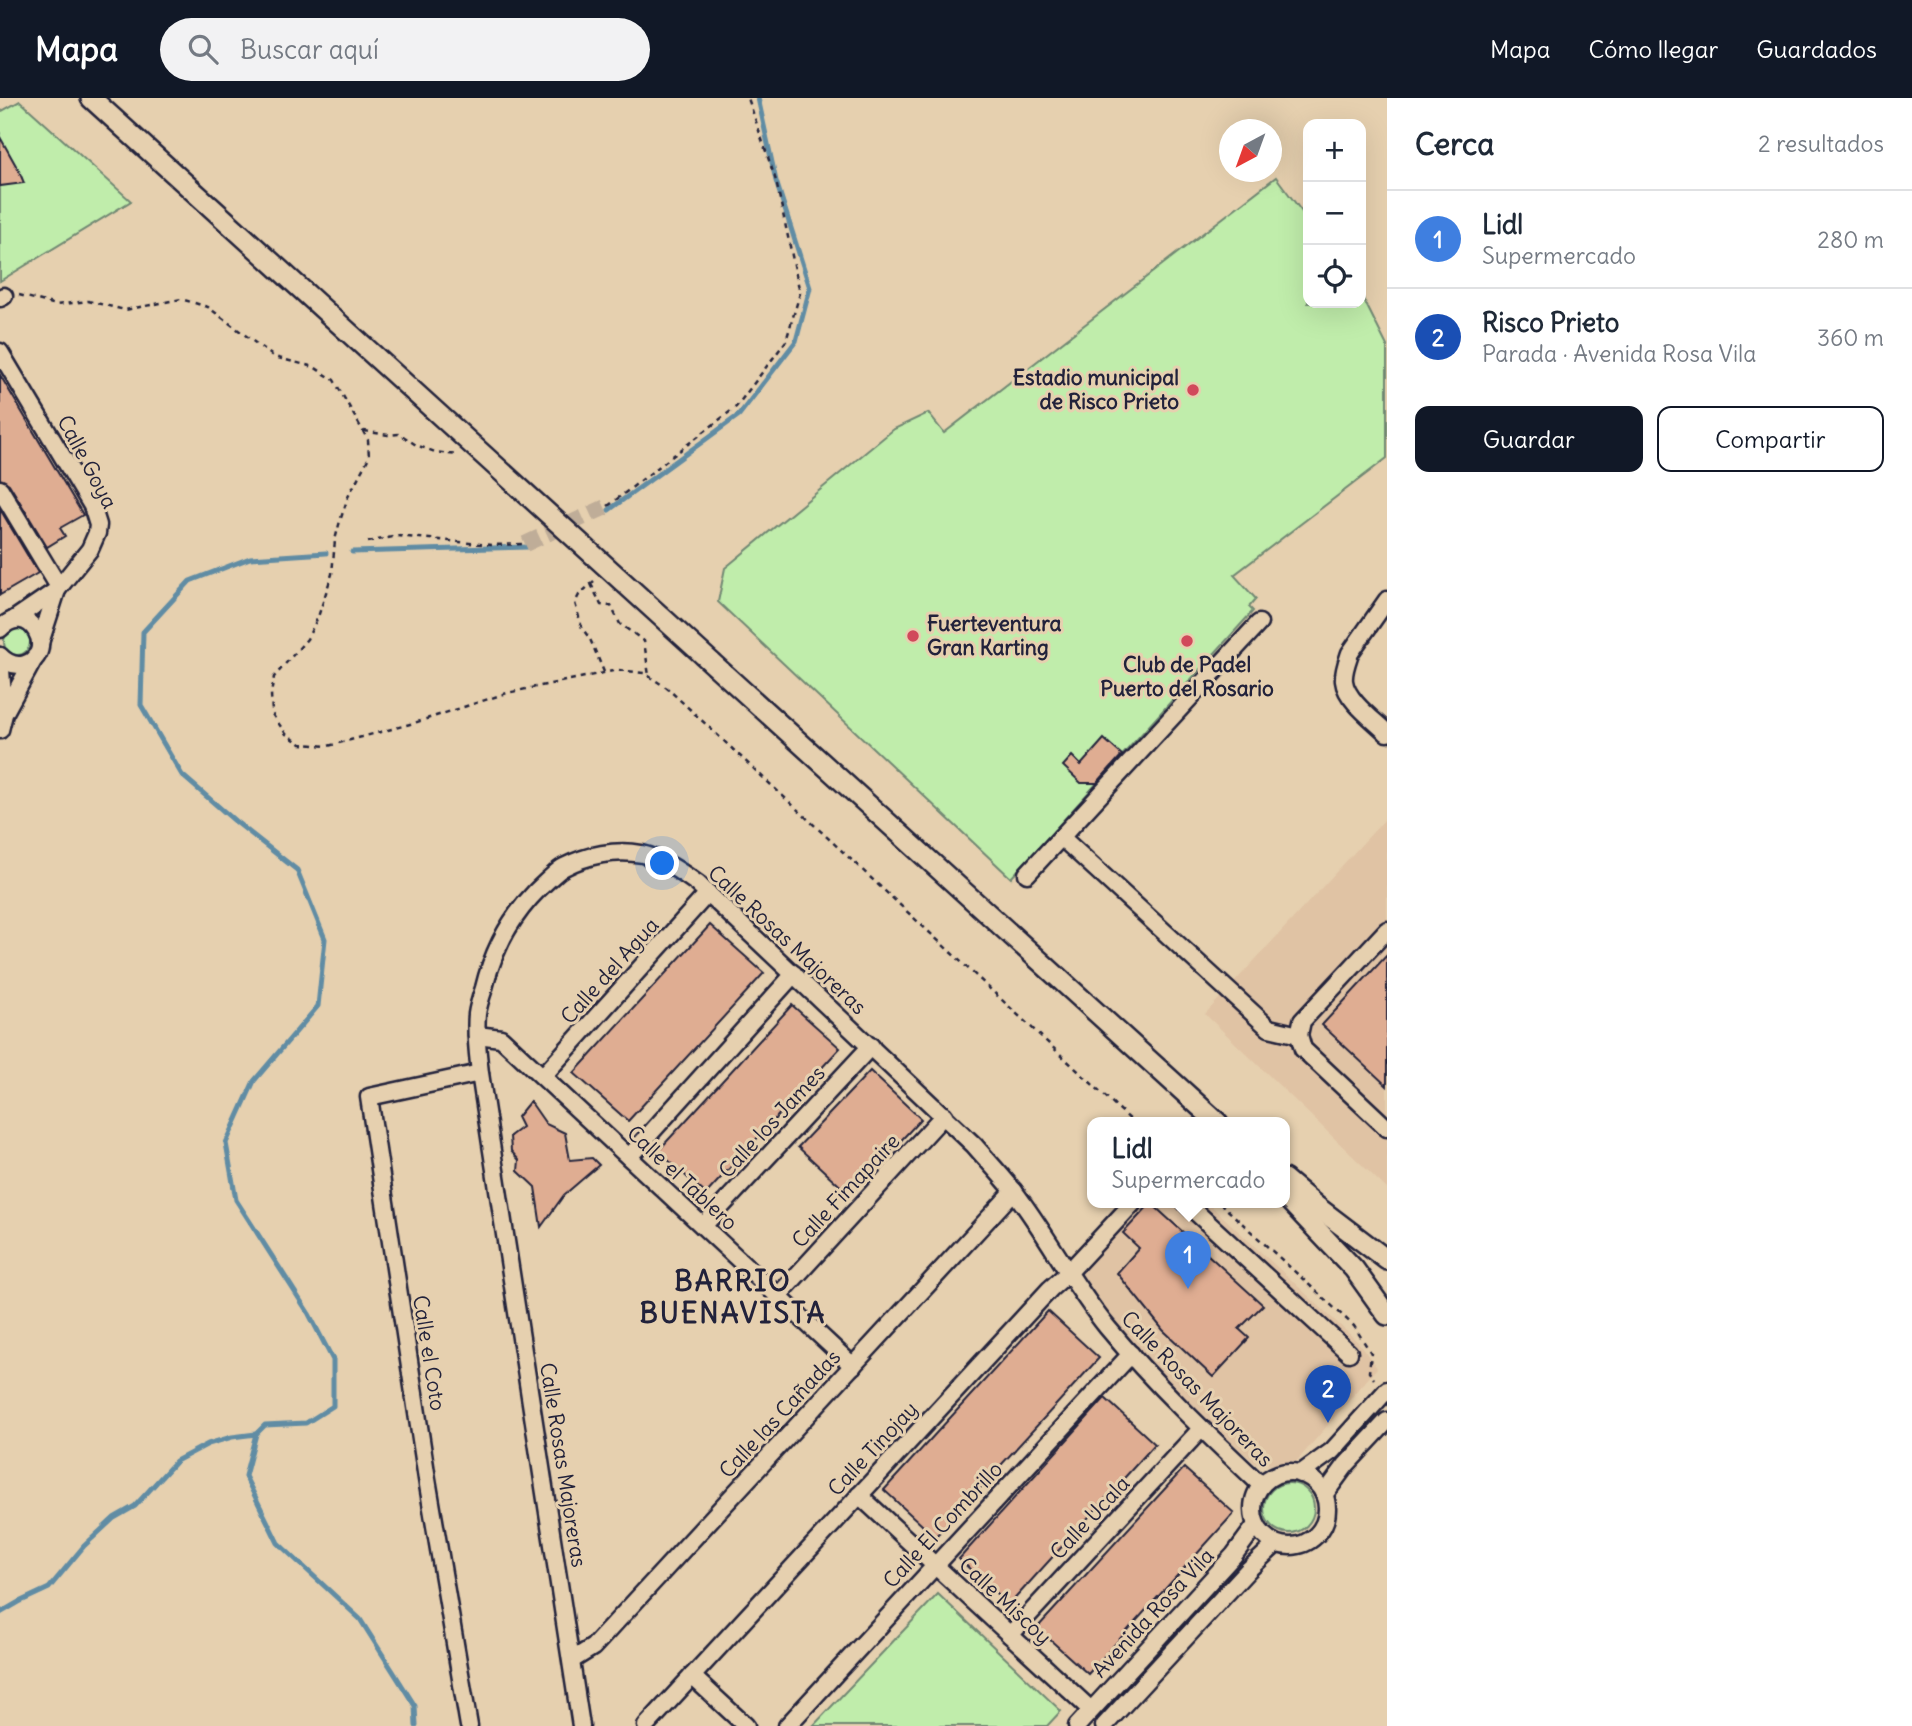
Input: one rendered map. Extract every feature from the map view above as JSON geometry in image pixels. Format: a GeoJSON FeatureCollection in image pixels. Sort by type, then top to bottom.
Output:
{"type":"FeatureCollection","features":[{"type":"Feature","properties":{"kind":"main road"},"geometry":{"type":"LineString","coordinates":[[91,98],[735,681],[1211,1117]]}},
{"type":"Feature","properties":{"kind":"main road"},"geometry":{"type":"LineString","coordinates":[[1290,1184],[1387,1260]]}},
{"type":"Feature","properties":{"kind":"main road"},"geometry":{"type":"LineString","coordinates":[[1290,1201],[1354,1269],[1387,1315]]}},
{"type":"Feature","properties":{"kind":"street","name":"Calle Goya"},"geometry":{"type":"LineString","coordinates":[[0,352],[92,506],[98,526],[95,540],[58,588],[4,625]]}},
{"type":"Feature","properties":{"kind":"street"},"geometry":{"type":"LineString","coordinates":[[0,489],[58,588]]}},
{"type":"Feature","properties":{"kind":"street","name":"Calle Goya"},"geometry":{"type":"LineString","coordinates":[[4,714],[38,650],[58,588]]}},
{"type":"Feature","properties":{"kind":"street"},"geometry":{"type":"LineString","coordinates":[[1387,600],[1350,653],[1344,680],[1352,698],[1387,733]]}},
{"type":"Feature","properties":{"kind":"street"},"geometry":{"type":"LineString","coordinates":[[0,656],[10,663],[24,664],[38,650],[36,629],[31,624],[20,620],[4,625]]}},
{"type":"Feature","properties":{"kind":"street"},"geometry":{"type":"LineString","coordinates":[[1027,874],[1259,623]]}},
{"type":"Feature","properties":{"kind":"street"},"geometry":{"type":"LineString","coordinates":[[0,656],[4,714],[0,730]]}},
{"type":"Feature","properties":{"kind":"street"},"geometry":{"type":"LineString","coordinates":[[1060,837],[1269,1028],[1299,1035]]}},
{"type":"Feature","properties":{"kind":"street","name":"Calle Rosas Majoreras"},"geometry":{"type":"LineString","coordinates":[[581,1726],[480,1073],[477,1013],[486,977],[500,942],[515,916],[562,868],[587,857],[620,852],[643,854],[670,865],[708,893],[974,1145],[1014,1191],[1107,1327],[1201,1429],[1261,1485]]}},
{"type":"Feature","properties":{"kind":"street","name":"Calle del Agua"},"geometry":{"type":"LineString","coordinates":[[543,1076],[708,893]]}},
{"type":"Feature","properties":{"kind":"street"},"geometry":{"type":"LineString","coordinates":[[1387,930],[1302,1021],[1299,1035],[1303,1049],[1387,1128]]}},
{"type":"Feature","properties":{"kind":"street"},"geometry":{"type":"LineString","coordinates":[[629,1157],[794,974]]}},
{"type":"Feature","properties":{"kind":"street","name":"Calle el Tablero"},"geometry":{"type":"LineString","coordinates":[[477,1035],[501,1038],[853,1366]]}},
{"type":"Feature","properties":{"kind":"street","name":"Calle los James"},"geometry":{"type":"LineString","coordinates":[[703,1226],[871,1046]]}},
{"type":"Feature","properties":{"kind":"street","name":"Calle el Coto"},"geometry":{"type":"LineString","coordinates":[[469,1726],[427,1479],[369,1097],[480,1073]]}},
{"type":"Feature","properties":{"kind":"street","name":"Calle Fimapaire"},"geometry":{"type":"LineString","coordinates":[[778,1296],[944,1115]]}},
{"type":"Feature","properties":{"kind":"street","name":"Calle las Cañadas"},"geometry":{"type":"LineString","coordinates":[[572,1660],[593,1647],[1014,1191]]}},
{"type":"Feature","properties":{"kind":"street","name":"Calle Tinojay"},"geometry":{"type":"LineString","coordinates":[[646,1726],[1050,1289],[1128,1208]]}},
{"type":"Feature","properties":{"kind":"street"},"geometry":{"type":"LineString","coordinates":[[1191,1208],[1349,1353]]}},
{"type":"Feature","properties":{"kind":"street","name":"Calle El Combrillo"},"geometry":{"type":"LineString","coordinates":[[787,1726],[1131,1353]]}},
{"type":"Feature","properties":{"kind":"street"},"geometry":{"type":"LineString","coordinates":[[1300,1474],[1332,1451],[1387,1390]]}},
{"type":"Feature","properties":{"kind":"street"},"geometry":{"type":"LineString","coordinates":[[1324,1495],[1346,1465],[1387,1421]]}},
{"type":"Feature","properties":{"kind":"street","name":"Calle Ucala"},"geometry":{"type":"LineString","coordinates":[[1010,1635],[1201,1429]]}},
{"type":"Feature","properties":{"kind":"street"},"geometry":{"type":"LineString","coordinates":[[1300,1474],[1310,1478],[1324,1495],[1326,1519],[1312,1539],[1301,1545],[1276,1544],[1256,1525],[1253,1503],[1261,1485],[1271,1477],[1300,1474]]}},
{"type":"Feature","properties":{"kind":"street","name":"Calle Miscoy"},"geometry":{"type":"LineString","coordinates":[[859,1495],[1091,1710]]}},
{"type":"Feature","properties":{"kind":"street","name":"Avenida Rosa Vila"},"geometry":{"type":"LineString","coordinates":[[1077,1726],[1234,1555],[1256,1525]]}},
{"type":"Feature","properties":{"kind":"street","name":"Avenida Rosa Vila"},"geometry":{"type":"LineString","coordinates":[[1104,1726],[1276,1544]]}},
{"type":"Feature","properties":{"kind":"street"},"geometry":{"type":"LineString","coordinates":[[692,1676],[746,1726]]}},
{"type":"Feature","properties":{"kind":"path"},"geometry":{"type":"LineString","coordinates":[[608,506],[736,407],[786,341],[800,293],[776,181],[748,98]]}},
{"type":"Feature","properties":{"kind":"path"},"geometry":{"type":"LineString","coordinates":[[2,297],[19,295],[56,305],[88,301],[125,310],[181,299],[208,307],[274,358],[314,367],[334,380],[364,431],[368,440],[369,457],[348,496],[335,540],[332,574],[318,617],[307,639],[274,677],[272,714],[286,734],[301,744],[328,746],[414,723],[507,693],[618,670],[644,673],[667,688],[1128,1117]]}},
{"type":"Feature","properties":{"kind":"path"},"geometry":{"type":"LineString","coordinates":[[364,431],[400,434],[416,445],[435,452],[463,457]]}},
{"type":"Feature","properties":{"kind":"path"},"geometry":{"type":"LineString","coordinates":[[368,542],[398,536],[491,545],[525,544]]}},
{"type":"Feature","properties":{"kind":"path"},"geometry":{"type":"LineString","coordinates":[[596,578],[575,603],[582,628],[590,639],[604,673]]}},
{"type":"Feature","properties":{"kind":"path"},"geometry":{"type":"LineString","coordinates":[[591,584],[601,605],[611,606],[616,620],[644,641],[649,676]]}},
{"type":"Feature","properties":{"kind":"path"},"geometry":{"type":"LineString","coordinates":[[1225,1208],[1354,1326],[1371,1353],[1369,1372]]}},
{"type":"Feature","properties":{"kind":"shaded area"},"geometry":{"type":"Polygon","coordinates":[[[1387,817],[1387,1189],[1205,1014],[1387,817]]]}},
{"type":"Feature","properties":{"kind":"shaded area"},"geometry":{"type":"Polygon","coordinates":[[[1116,1208],[1213,1208],[1358,1342],[1377,1368],[1297,1461],[1256,1464],[1200,1415],[1172,1386],[1110,1315],[1072,1259],[1116,1208]]]}},
{"type":"Feature","properties":{"kind":"green space"},"geometry":{"type":"Polygon","coordinates":[[[20,101],[131,201],[0,281],[0,112],[20,101]]]}},
{"type":"Feature","properties":{"kind":"green space"},"geometry":{"type":"Polygon","coordinates":[[[1270,182],[1280,182],[1303,213],[1303,308],[1366,308],[1366,304],[1387,346],[1387,458],[1234,575],[1256,599],[1249,607],[1253,611],[1011,878],[718,602],[725,568],[894,429],[928,413],[944,433],[1270,182]]]}},
{"type":"Feature","properties":{"kind":"green space"},"geometry":{"type":"Polygon","coordinates":[[[17,629],[26,633],[30,642],[26,651],[17,655],[8,651],[4,642],[8,633],[17,629]]]}},
{"type":"Feature","properties":{"kind":"green space"},"geometry":{"type":"Polygon","coordinates":[[[1289,1483],[1307,1490],[1314,1508],[1307,1526],[1289,1533],[1271,1526],[1264,1508],[1271,1490],[1289,1483]]]}},
{"type":"Feature","properties":{"kind":"green space"},"geometry":{"type":"Polygon","coordinates":[[[938,1594],[1061,1711],[1047,1726],[813,1726],[938,1594]]]}},
{"type":"Feature","properties":{"kind":"building"},"geometry":{"type":"Polygon","coordinates":[[[0,137],[19,171],[24,183],[0,186],[0,137]]]}},
{"type":"Feature","properties":{"kind":"building"},"geometry":{"type":"Polygon","coordinates":[[[0,375],[83,515],[60,528],[65,536],[47,547],[9,484],[0,479],[0,375]]]}},
{"type":"Feature","properties":{"kind":"building"},"geometry":{"type":"Polygon","coordinates":[[[0,509],[38,573],[0,595],[0,509]]]}},
{"type":"Feature","properties":{"kind":"building"},"geometry":{"type":"Polygon","coordinates":[[[1104,739],[1122,755],[1097,783],[1081,783],[1063,766],[1072,756],[1081,765],[1104,739]]]}},
{"type":"Feature","properties":{"kind":"building"},"geometry":{"type":"Polygon","coordinates":[[[710,925],[764,973],[628,1121],[574,1073],[710,925]]]}},
{"type":"Feature","properties":{"kind":"building"},"geometry":{"type":"Polygon","coordinates":[[[1387,955],[1387,1086],[1322,1025],[1387,955]]]}},
{"type":"Feature","properties":{"kind":"building"},"geometry":{"type":"Polygon","coordinates":[[[792,1005],[840,1048],[706,1194],[658,1151],[792,1005]]]}},
{"type":"Feature","properties":{"kind":"building"},"geometry":{"type":"Polygon","coordinates":[[[870,1071],[921,1119],[850,1195],[798,1147],[870,1071]]]}},
{"type":"Feature","properties":{"kind":"building"},"geometry":{"type":"Polygon","coordinates":[[[530,1101],[546,1124],[565,1133],[570,1160],[592,1158],[599,1165],[564,1195],[541,1227],[535,1187],[518,1171],[519,1160],[511,1151],[510,1136],[522,1127],[517,1117],[530,1101]]]}},
{"type":"Feature","properties":{"kind":"building"},"geometry":{"type":"Polygon","coordinates":[[[1146,1208],[1156,1208],[1263,1305],[1239,1329],[1249,1338],[1213,1377],[1163,1330],[1117,1273],[1139,1248],[1123,1233],[1146,1208]]]}},
{"type":"Feature","properties":{"kind":"building"},"geometry":{"type":"Polygon","coordinates":[[[1048,1311],[1099,1358],[935,1537],[884,1490],[1048,1311]]]}},
{"type":"Feature","properties":{"kind":"building"},"geometry":{"type":"Polygon","coordinates":[[[1105,1398],[1155,1444],[1009,1605],[959,1559],[1105,1398]]]}},
{"type":"Feature","properties":{"kind":"building"},"geometry":{"type":"Polygon","coordinates":[[[1184,1468],[1234,1513],[1088,1674],[1037,1628],[1184,1468]]]}},
{"type":"Feature","properties":{"kind":"waterway"},"geometry":{"type":"LineString","coordinates":[[609,510],[739,415],[796,341],[810,288],[776,181],[758,98]]}},
{"type":"Feature","properties":{"kind":"waterway"},"geometry":{"type":"LineString","coordinates":[[352,552],[529,547]]}},
{"type":"Feature","properties":{"kind":"waterway"},"geometry":{"type":"LineString","coordinates":[[326,553],[250,558],[190,581],[143,632],[141,705],[182,775],[297,870],[325,939],[318,1006],[254,1081],[226,1143],[236,1200],[309,1314],[333,1360],[333,1406],[306,1423],[265,1425],[256,1434],[245,1476],[278,1543],[360,1619],[415,1706],[416,1726]]}},
{"type":"Feature","properties":{"kind":"waterway"},"geometry":{"type":"LineString","coordinates":[[0,1613],[49,1588],[84,1546],[114,1518],[135,1506],[176,1461],[208,1444],[256,1434]]}},
{"type":"Feature","properties":{"kind":"tunnel"},"geometry":{"type":"LineString","coordinates":[[525,544],[608,506]]}},
{"type":"Feature","properties":{"kind":"place","name":"Estadio municipal de Risco Prieto"},"geometry":{"type":"Point","coordinates":[1193,390]}},
{"type":"Feature","properties":{"kind":"place","name":"Fuerteventura Gran Karting"},"geometry":{"type":"Point","coordinates":[913,636]}},
{"type":"Feature","properties":{"kind":"place","name":"Club de Padel Puerto del Rosario"},"geometry":{"type":"Point","coordinates":[1187,641]}},
{"type":"Feature","properties":{"kind":"place","name":"Lidl"},"geometry":{"type":"Point","coordinates":[1188,1289]}},
{"type":"Feature","properties":{"kind":"place","name":"Risco Prieto"},"geometry":{"type":"Point","coordinates":[1328,1423]}},
{"type":"Feature","properties":{"kind":"district","name":"BARRIO BUENAVISTA"},"geometry":{"type":"Point","coordinates":[733,1297]}}]}
